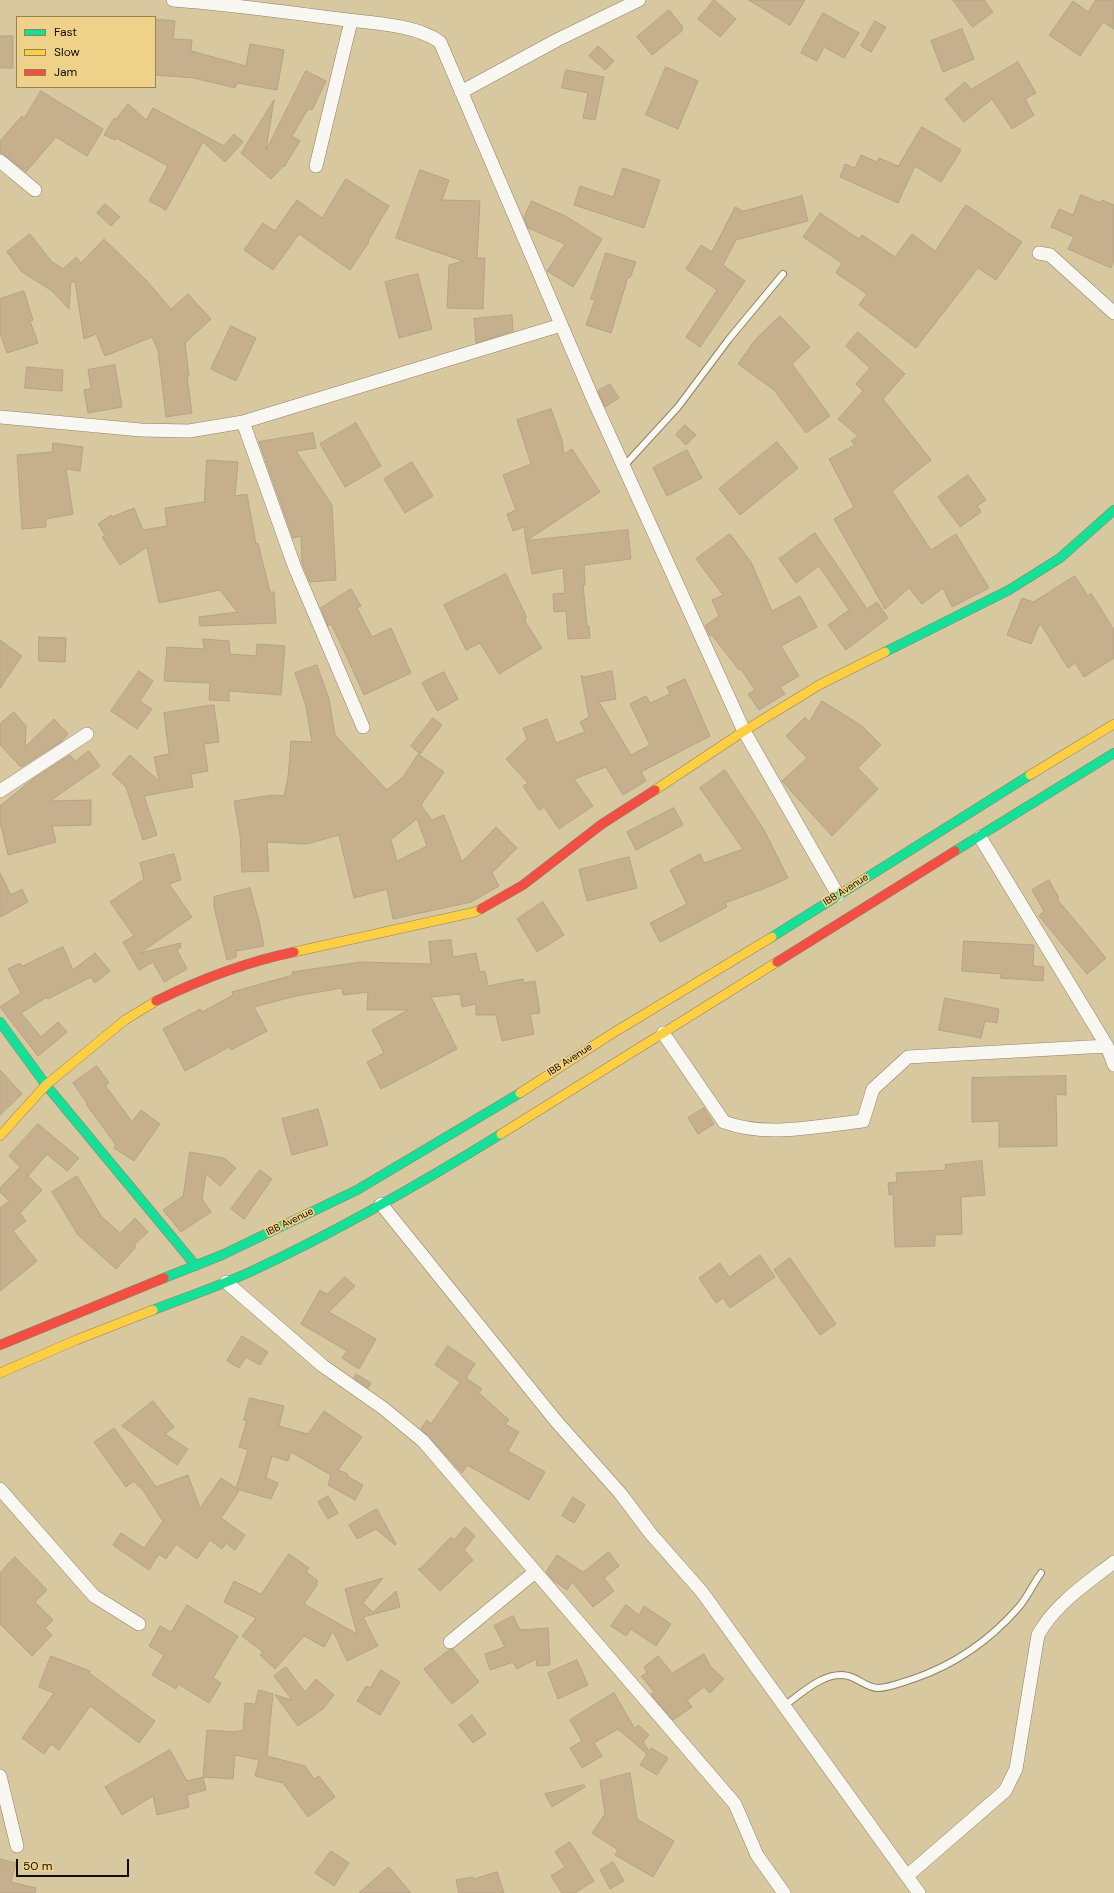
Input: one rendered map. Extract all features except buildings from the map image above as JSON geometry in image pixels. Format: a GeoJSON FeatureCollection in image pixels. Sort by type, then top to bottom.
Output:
{"type":"FeatureCollection","features":[{"type":"Feature","properties":{"kind":"main road"},"geometry":{"type":"LineString","coordinates":[[0,1136],[46,1085],[125,1020],[155,1000],[191,984],[261,959],[475,912],[523,885],[602,824],[744,731],[819,685],[1009,590],[1060,558],[1114,510]]}},
{"type":"Feature","properties":{"kind":"main road","name":"IBB Avenue"},"geometry":{"type":"LineString","coordinates":[[0,1345],[222,1256],[357,1190],[515,1096],[613,1033],[1114,724]]}},
{"type":"Feature","properties":{"kind":"main road"},"geometry":{"type":"LineString","coordinates":[[0,1373],[76,1340],[258,1269],[431,1177],[1114,753]]}},
{"type":"Feature","properties":{"kind":"main road"},"geometry":{"type":"LineString","coordinates":[[0,1022],[46,1085],[196,1266]]}},
{"type":"Feature","properties":{"kind":"street"},"geometry":{"type":"LineString","coordinates":[[173,0],[229,4],[403,28],[432,37],[440,42],[460,92],[561,324],[744,731],[838,895]]}},
{"type":"Feature","properties":{"kind":"street"},"geometry":{"type":"LineString","coordinates":[[460,92],[557,40],[639,0]]}},
{"type":"Feature","properties":{"kind":"street"},"geometry":{"type":"LineString","coordinates":[[316,166],[351,21]]}},
{"type":"Feature","properties":{"kind":"street"},"geometry":{"type":"LineString","coordinates":[[0,161],[35,190]]}},
{"type":"Feature","properties":{"kind":"street"},"geometry":{"type":"LineString","coordinates":[[1039,253],[1050,255],[1114,313]]}},
{"type":"Feature","properties":{"kind":"street"},"geometry":{"type":"LineString","coordinates":[[0,416],[141,430],[189,431],[243,422],[561,324]]}},
{"type":"Feature","properties":{"kind":"street"},"geometry":{"type":"LineString","coordinates":[[243,422],[295,568],[363,727]]}},
{"type":"Feature","properties":{"kind":"street"},"geometry":{"type":"LineString","coordinates":[[0,791],[87,734]]}},
{"type":"Feature","properties":{"kind":"street"},"geometry":{"type":"LineString","coordinates":[[980,837],[1107,1046],[1114,1065]]}},
{"type":"Feature","properties":{"kind":"street"},"geometry":{"type":"LineString","coordinates":[[663,1033],[724,1122],[740,1128],[771,1130],[863,1121],[873,1089],[908,1057],[1107,1046]]}},
{"type":"Feature","properties":{"kind":"street"},"geometry":{"type":"LineString","coordinates":[[381,1204],[556,1421],[620,1493],[651,1534],[702,1592],[919,1893]]}},
{"type":"Feature","properties":{"kind":"street"},"geometry":{"type":"LineString","coordinates":[[226,1282],[323,1366],[383,1408],[422,1441],[735,1804],[758,1856],[784,1893]]}},
{"type":"Feature","properties":{"kind":"street"},"geometry":{"type":"LineString","coordinates":[[0,1489],[94,1596],[139,1624]]}},
{"type":"Feature","properties":{"kind":"street"},"geometry":{"type":"LineString","coordinates":[[907,1876],[1005,1791],[1016,1768],[1038,1635],[1045,1622],[1066,1600],[1114,1562]]}},
{"type":"Feature","properties":{"kind":"street"},"geometry":{"type":"LineString","coordinates":[[450,1642],[535,1572]]}},
{"type":"Feature","properties":{"kind":"street"},"geometry":{"type":"LineString","coordinates":[[0,1776],[17,1846]]}},
{"type":"Feature","properties":{"kind":"lane"},"geometry":{"type":"LineString","coordinates":[[624,466],[678,407],[729,339],[783,274]]}},
{"type":"Feature","properties":{"kind":"lane"},"geometry":{"type":"LineString","coordinates":[[784,1706],[821,1680],[837,1675],[849,1676],[860,1683],[878,1688],[929,1673],[958,1658],[991,1636],[1018,1607],[1041,1573]]}},
{"type":"Feature","properties":{"kind":"traffic: fast"},"geometry":{"type":"LineString","coordinates":[[885,652],[1009,590],[1060,558],[1114,510]]}},
{"type":"Feature","properties":{"kind":"traffic: fast"},"geometry":{"type":"LineString","coordinates":[[955,851],[1114,753]]}},
{"type":"Feature","properties":{"kind":"traffic: fast"},"geometry":{"type":"LineString","coordinates":[[772,937],[1030,775]]}},
{"type":"Feature","properties":{"kind":"traffic: fast"},"geometry":{"type":"LineString","coordinates":[[0,1022],[46,1085],[196,1266]]}},
{"type":"Feature","properties":{"kind":"traffic: fast"},"geometry":{"type":"LineString","coordinates":[[164,1278],[222,1255],[357,1190],[520,1093]]}},
{"type":"Feature","properties":{"kind":"traffic: fast"},"geometry":{"type":"LineString","coordinates":[[153,1310],[215,1287],[316,1240],[409,1189],[501,1134]]}},
{"type":"Feature","properties":{"kind":"traffic: slow"},"geometry":{"type":"LineString","coordinates":[[655,790],[744,731],[819,685],[885,652]]}},
{"type":"Feature","properties":{"kind":"traffic: slow"},"geometry":{"type":"LineString","coordinates":[[1030,775],[1114,724]]}},
{"type":"Feature","properties":{"kind":"traffic: slow"},"geometry":{"type":"LineString","coordinates":[[294,952],[475,912],[481,909]]}},
{"type":"Feature","properties":{"kind":"traffic: slow"},"geometry":{"type":"LineString","coordinates":[[520,1093],[613,1033],[772,937]]}},
{"type":"Feature","properties":{"kind":"traffic: slow"},"geometry":{"type":"LineString","coordinates":[[501,1134],[777,962]]}},
{"type":"Feature","properties":{"kind":"traffic: slow"},"geometry":{"type":"LineString","coordinates":[[0,1136],[46,1085],[125,1020],[156,1001]]}},
{"type":"Feature","properties":{"kind":"traffic: slow"},"geometry":{"type":"LineString","coordinates":[[0,1373],[76,1340],[153,1310]]}},
{"type":"Feature","properties":{"kind":"traffic: jam"},"geometry":{"type":"LineString","coordinates":[[481,909],[523,885],[602,824],[655,790]]}},
{"type":"Feature","properties":{"kind":"traffic: jam"},"geometry":{"type":"LineString","coordinates":[[777,962],[955,851]]}},
{"type":"Feature","properties":{"kind":"traffic: jam"},"geometry":{"type":"LineString","coordinates":[[156,1001],[190,985],[224,972],[294,952]]}},
{"type":"Feature","properties":{"kind":"traffic: jam"},"geometry":{"type":"LineString","coordinates":[[0,1345],[164,1278]]}}]}
